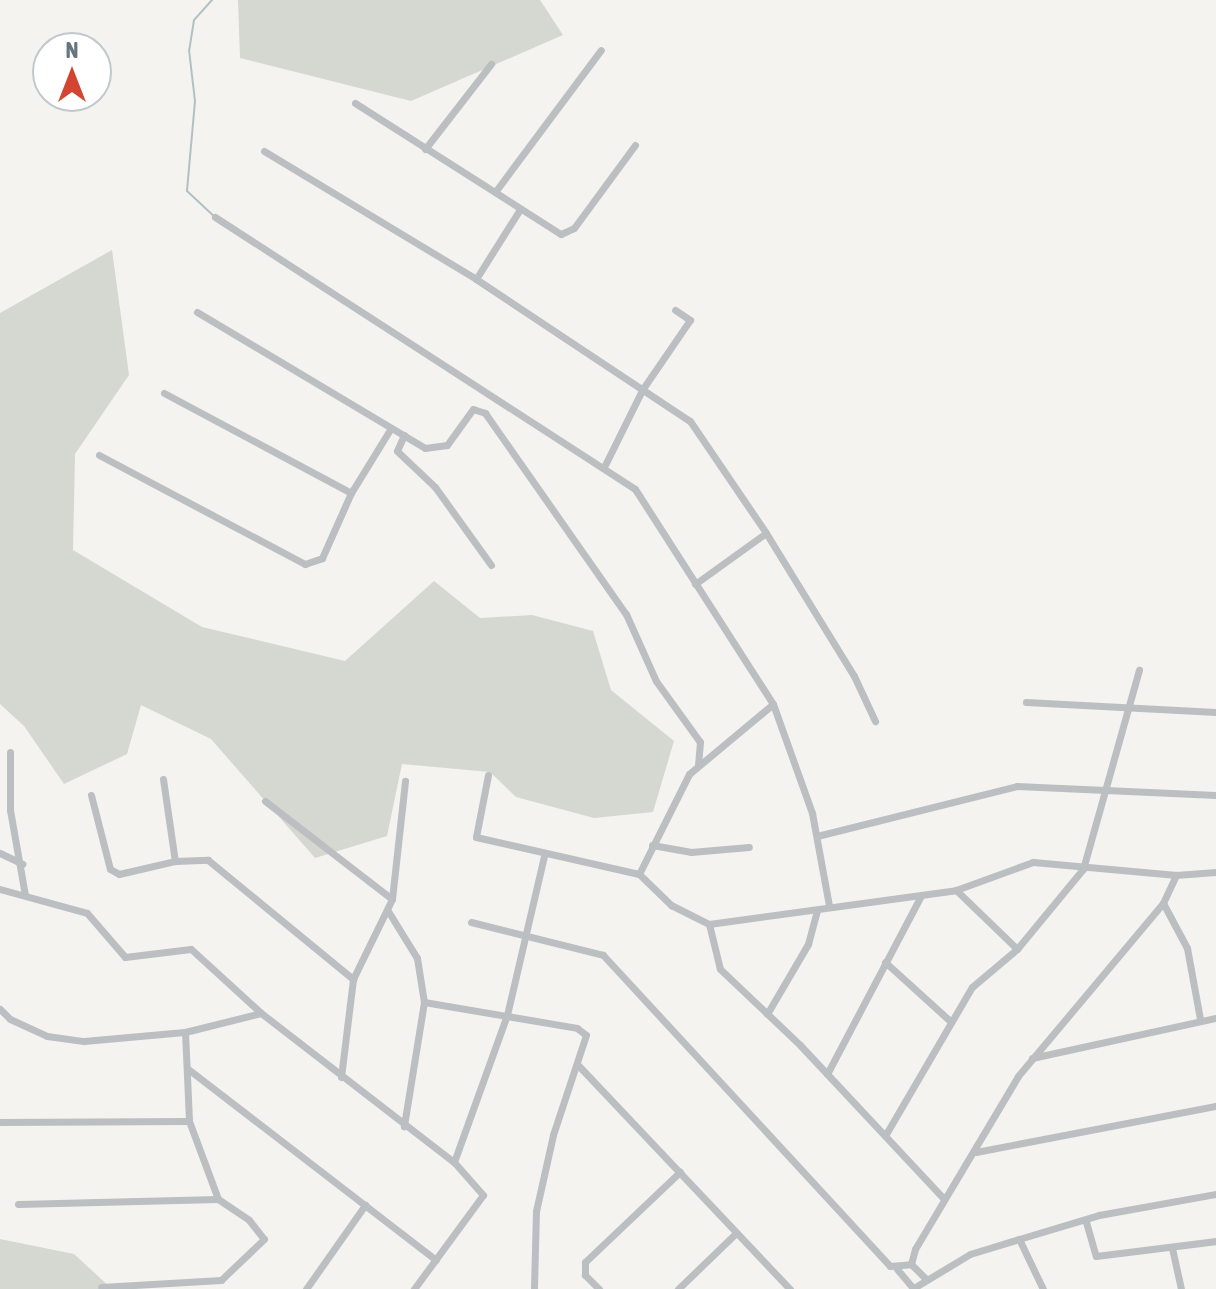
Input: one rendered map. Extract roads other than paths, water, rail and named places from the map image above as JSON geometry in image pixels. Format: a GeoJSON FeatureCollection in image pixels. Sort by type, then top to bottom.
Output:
{"type":"FeatureCollection","features":[{"type":"Feature","properties":{"kind":"street"},"geometry":{"type":"LineString","coordinates":[[495,192],[601,50]]}},
{"type":"Feature","properties":{"kind":"street"},"geometry":{"type":"LineString","coordinates":[[425,149],[491,64]]}},
{"type":"Feature","properties":{"kind":"street"},"geometry":{"type":"LineString","coordinates":[[355,103],[555,232],[569,233],[635,145]]}},
{"type":"Feature","properties":{"kind":"street"},"geometry":{"type":"LineString","coordinates":[[264,151],[476,279],[698,430],[854,676],[875,721]]}},
{"type":"Feature","properties":{"kind":"street"},"geometry":{"type":"LineString","coordinates":[[476,279],[520,209]]}},
{"type":"Feature","properties":{"kind":"street"},"geometry":{"type":"LineString","coordinates":[[215,217],[605,465],[635,489],[773,704],[817,836],[829,906]]}},
{"type":"Feature","properties":{"kind":"street"},"geometry":{"type":"LineString","coordinates":[[605,465],[642,390],[690,320],[675,310]]}},
{"type":"Feature","properties":{"kind":"street"},"geometry":{"type":"LineString","coordinates":[[197,312],[425,448],[441,448],[473,409],[493,422],[626,614],[656,681],[700,742],[698,765]]}},
{"type":"Feature","properties":{"kind":"street"},"geometry":{"type":"LineString","coordinates":[[164,393],[351,493]]}},
{"type":"Feature","properties":{"kind":"street"},"geometry":{"type":"LineString","coordinates":[[99,455],[305,564],[322,558],[351,493],[391,428]]}},
{"type":"Feature","properties":{"kind":"street"},"geometry":{"type":"LineString","coordinates":[[404,435],[397,451],[435,487],[491,565]]}},
{"type":"Feature","properties":{"kind":"street"},"geometry":{"type":"LineString","coordinates":[[695,584],[766,533]]}},
{"type":"Feature","properties":{"kind":"street"},"geometry":{"type":"LineString","coordinates":[[886,1134],[972,987],[1017,949],[1083,869],[1139,670]]}},
{"type":"Feature","properties":{"kind":"street"},"geometry":{"type":"LineString","coordinates":[[1026,702],[1216,712]]}},
{"type":"Feature","properties":{"kind":"street"},"geometry":{"type":"LineString","coordinates":[[639,874],[675,797],[698,765],[773,704]]}},
{"type":"Feature","properties":{"kind":"street"},"geometry":{"type":"LineString","coordinates":[[10,752],[10,810],[23,864],[25,895]]}},
{"type":"Feature","properties":{"kind":"street"},"geometry":{"type":"LineString","coordinates":[[488,775],[476,837],[544,856],[639,874],[671,905],[709,924],[956,890],[1033,862],[1083,869],[1176,875],[1216,872]]}},
{"type":"Feature","properties":{"kind":"street"},"geometry":{"type":"LineString","coordinates":[[163,779],[175,861]]}},
{"type":"Feature","properties":{"kind":"street"},"geometry":{"type":"LineString","coordinates":[[341,1077],[353,979],[392,899],[405,781]]}},
{"type":"Feature","properties":{"kind":"street"},"geometry":{"type":"LineString","coordinates":[[817,836],[1017,786],[1104,786],[1216,795]]}},
{"type":"Feature","properties":{"kind":"street"},"geometry":{"type":"LineString","coordinates":[[91,795],[110,869],[119,874],[175,861],[208,860],[353,979]]}},
{"type":"Feature","properties":{"kind":"street"},"geometry":{"type":"LineString","coordinates":[[265,801],[392,899]]}},
{"type":"Feature","properties":{"kind":"street"},"geometry":{"type":"LineString","coordinates":[[652,845],[691,852],[749,847]]}},
{"type":"Feature","properties":{"kind":"street"},"geometry":{"type":"LineString","coordinates":[[0,853],[23,864]]}},
{"type":"Feature","properties":{"kind":"street"},"geometry":{"type":"LineString","coordinates":[[454,1162],[507,1015],[544,856]]}},
{"type":"Feature","properties":{"kind":"street"},"geometry":{"type":"LineString","coordinates":[[897,1269],[911,1264],[944,1199],[1032,1058],[1163,903],[1176,875]]}},
{"type":"Feature","properties":{"kind":"street"},"geometry":{"type":"LineString","coordinates":[[0,889],[87,913],[125,957],[191,949],[261,1013],[454,1162],[483,1195],[414,1289]]}},
{"type":"Feature","properties":{"kind":"street"},"geometry":{"type":"LineString","coordinates":[[956,890],[1017,949]]}},
{"type":"Feature","properties":{"kind":"street"},"geometry":{"type":"LineString","coordinates":[[827,1074],[921,896]]}},
{"type":"Feature","properties":{"kind":"street"},"geometry":{"type":"LineString","coordinates":[[1163,903],[1187,948],[1189,984],[1200,1019]]}},
{"type":"Feature","properties":{"kind":"street"},"geometry":{"type":"LineString","coordinates":[[767,1014],[808,944],[817,910]]}},
{"type":"Feature","properties":{"kind":"street"},"geometry":{"type":"LineString","coordinates":[[388,911],[417,958],[424,1002],[404,1126]]}},
{"type":"Feature","properties":{"kind":"street"},"geometry":{"type":"LineString","coordinates":[[471,922],[593,951],[621,970],[701,1066],[913,1289],[970,1254],[1086,1222],[1216,1194]]}},
{"type":"Feature","properties":{"kind":"street"},"geometry":{"type":"LineString","coordinates":[[709,924],[720,969],[886,1134],[944,1199]]}},
{"type":"Feature","properties":{"kind":"street"},"geometry":{"type":"LineString","coordinates":[[885,962],[950,1021]]}},
{"type":"Feature","properties":{"kind":"street"},"geometry":{"type":"LineString","coordinates":[[424,1002],[582,1030],[585,1039],[553,1135],[536,1211],[534,1289]]}},
{"type":"Feature","properties":{"kind":"street"},"geometry":{"type":"LineString","coordinates":[[0,1009],[22,1026],[71,1041],[185,1032],[261,1013]]}},
{"type":"Feature","properties":{"kind":"street"},"geometry":{"type":"LineString","coordinates":[[1032,1058],[1200,1019],[1216,1018]]}},
{"type":"Feature","properties":{"kind":"street"},"geometry":{"type":"LineString","coordinates":[[101,1287],[221,1280],[264,1239],[249,1220],[218,1199],[189,1121],[185,1032]]}},
{"type":"Feature","properties":{"kind":"street"},"geometry":{"type":"LineString","coordinates":[[577,1064],[790,1289]]}},
{"type":"Feature","properties":{"kind":"street"},"geometry":{"type":"LineString","coordinates":[[188,1069],[436,1260]]}},
{"type":"Feature","properties":{"kind":"street"},"geometry":{"type":"LineString","coordinates":[[976,1152],[1216,1106]]}},
{"type":"Feature","properties":{"kind":"street"},"geometry":{"type":"LineString","coordinates":[[0,1122],[189,1121]]}},
{"type":"Feature","properties":{"kind":"street"},"geometry":{"type":"LineString","coordinates":[[599,1289],[585,1275],[585,1262],[680,1172]]}},
{"type":"Feature","properties":{"kind":"street"},"geometry":{"type":"LineString","coordinates":[[18,1204],[218,1199]]}},
{"type":"Feature","properties":{"kind":"street"},"geometry":{"type":"LineString","coordinates":[[306,1289],[365,1205]]}},
{"type":"Feature","properties":{"kind":"street"},"geometry":{"type":"LineString","coordinates":[[1086,1222],[1096,1256],[1216,1241]]}},
{"type":"Feature","properties":{"kind":"street"},"geometry":{"type":"LineString","coordinates":[[678,1289],[736,1233]]}},
{"type":"Feature","properties":{"kind":"street"},"geometry":{"type":"LineString","coordinates":[[1019,1239],[1043,1289]]}},
{"type":"Feature","properties":{"kind":"street"},"geometry":{"type":"LineString","coordinates":[[1172,1248],[1181,1289]]}},
{"type":"Feature","properties":{"kind":"street"},"geometry":{"type":"LineString","coordinates":[[911,1264],[926,1279]]}},
{"type":"Feature","properties":{"kind":"waterway"},"geometry":{"type":"LineString","coordinates":[[212,0],[194,20],[189,50],[195,101],[187,191],[214,216]]}}]}
